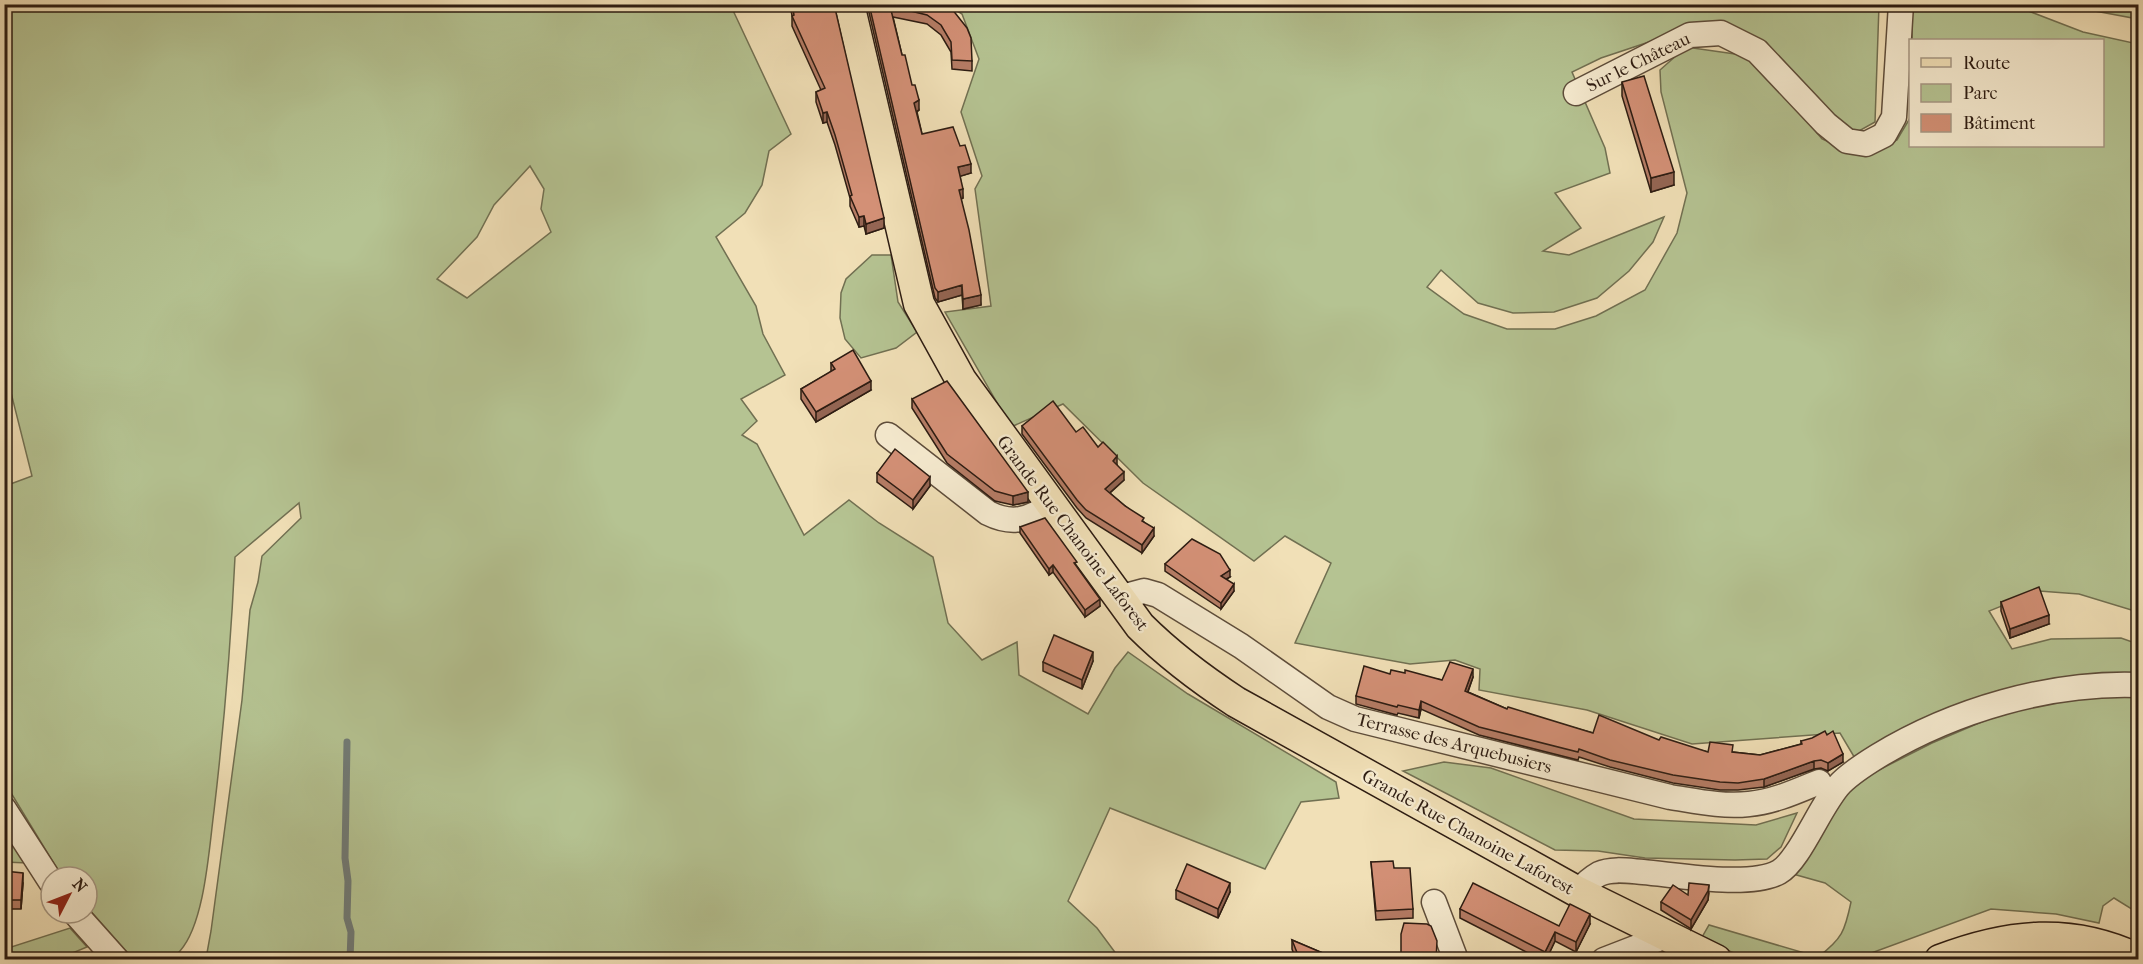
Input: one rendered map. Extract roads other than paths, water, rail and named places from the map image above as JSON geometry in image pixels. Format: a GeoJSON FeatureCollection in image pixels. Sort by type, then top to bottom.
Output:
{"type":"FeatureCollection","features":[{"type":"Feature","properties":{"kind":"main road","name":"Grande Rue Chanoine Laforest"},"geometry":{"type":"LineString","coordinates":[[849,4],[920,304],[961,380],[1140,626],[1191,673],[1236,702],[1578,892],[1716,960]]}},
{"type":"Feature","properties":{"kind":"main road"},"geometry":{"type":"LineString","coordinates":[[1940,960],[1987,944],[2029,937],[2100,945],[2139,959]]}},
{"type":"Feature","properties":{"kind":"street","name":"Sur le Château"},"geometry":{"type":"LineString","coordinates":[[1576,93],[1690,34],[1721,33],[1757,51],[1826,124],[1847,141],[1866,144],[1884,135],[1894,117],[1901,4]]}},
{"type":"Feature","properties":{"kind":"street"},"geometry":{"type":"LineString","coordinates":[[888,435],[988,513],[1001,519],[1026,518],[1038,514],[1050,505]]}},
{"type":"Feature","properties":{"kind":"street","name":"Terrasse des Arquebusiers"},"geometry":{"type":"LineString","coordinates":[[1118,598],[1144,591],[1158,595],[1241,646],[1328,707],[1354,719],[1670,797],[1719,805],[1750,804],[1797,791],[1819,782]]}},
{"type":"Feature","properties":{"kind":"street"},"geometry":{"type":"LineString","coordinates":[[1578,892],[1600,873],[1621,870],[1732,879],[1768,877],[1788,865],[1840,784],[1854,771],[1896,745],[1946,722],[1993,706],[2053,691],[2101,685],[2139,685]]}},
{"type":"Feature","properties":{"kind":"street"},"geometry":{"type":"LineString","coordinates":[[4,808],[40,865]]}},
{"type":"Feature","properties":{"kind":"street"},"geometry":{"type":"LineString","coordinates":[[1434,902],[1456,960]]}},
{"type":"Feature","properties":{"kind":"street"},"geometry":{"type":"LineString","coordinates":[[86,925],[117,960]]}},
{"type":"Feature","properties":{"kind":"street"},"geometry":{"type":"LineString","coordinates":[[1604,960],[1666,936]]}},
{"type":"Feature","properties":{"kind":"waterway"},"geometry":{"type":"LineString","coordinates":[[347,742],[345,858],[348,881],[347,918],[351,932],[350,960]]}}]}
